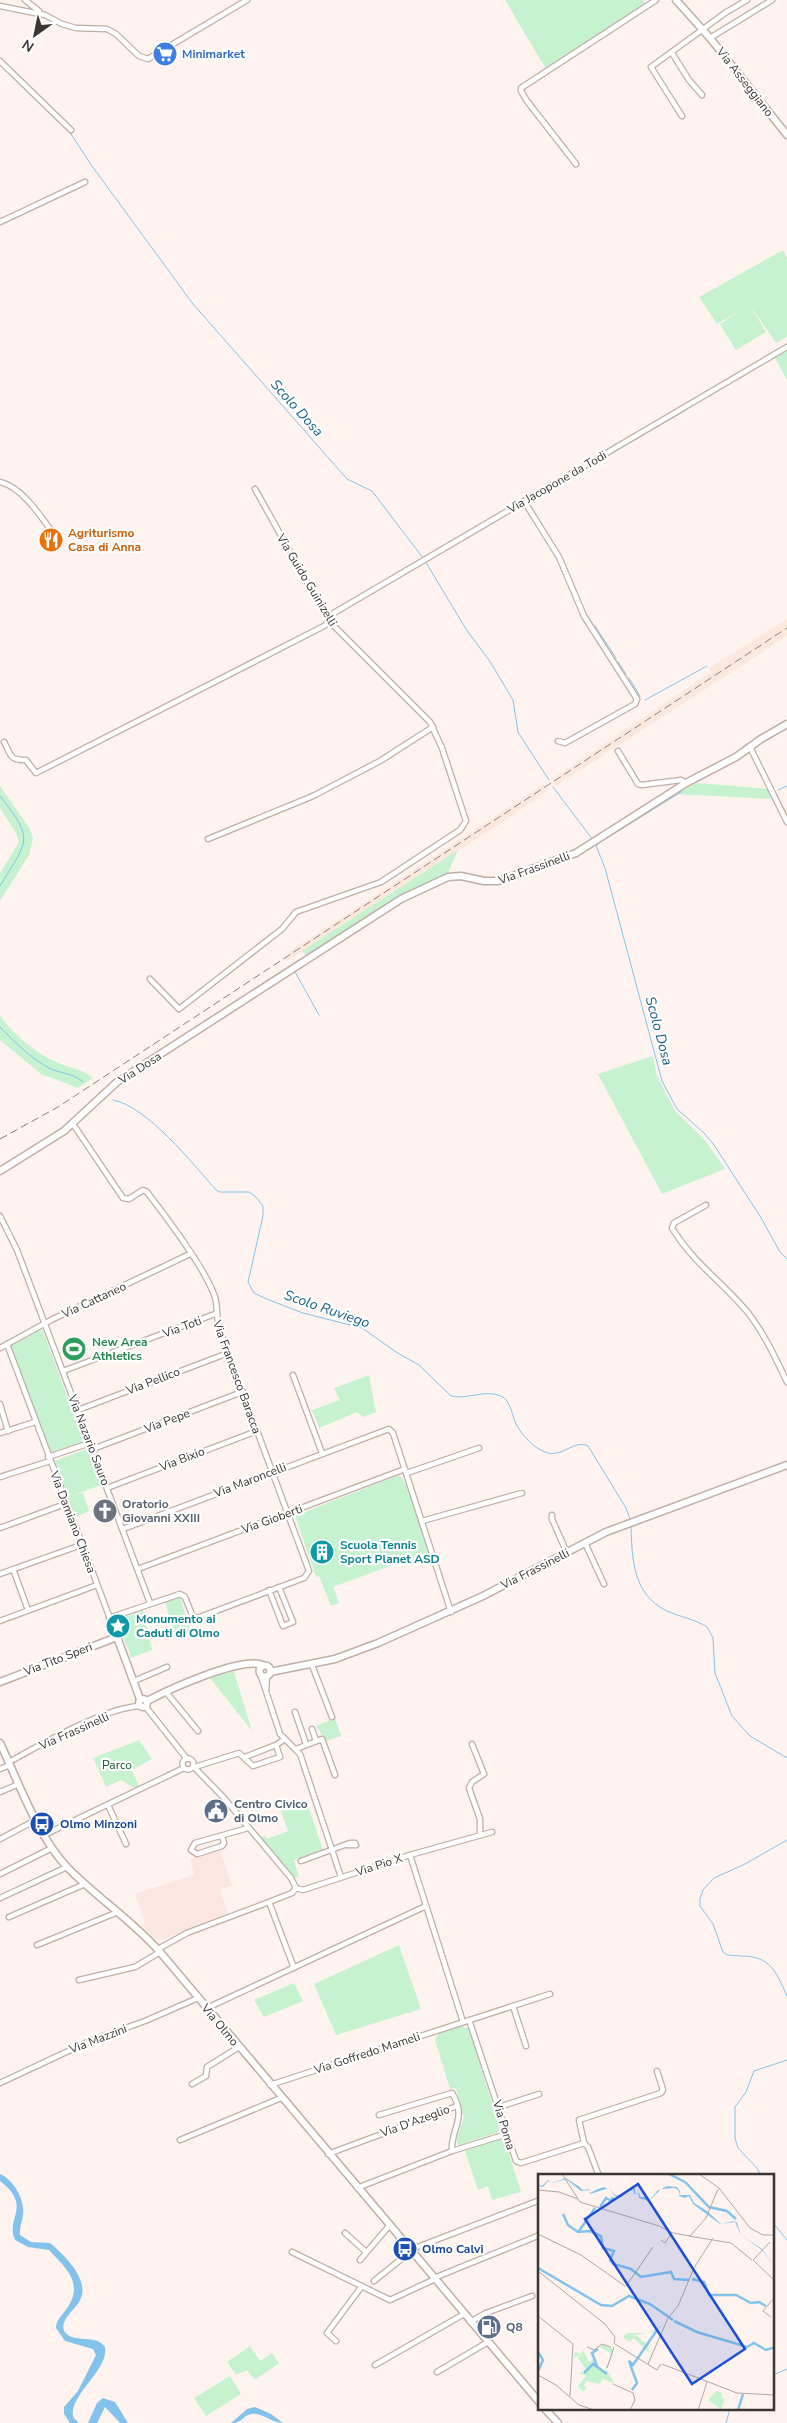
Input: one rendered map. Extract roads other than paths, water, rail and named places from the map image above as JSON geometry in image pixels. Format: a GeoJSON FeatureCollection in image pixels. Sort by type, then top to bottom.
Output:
{"type":"FeatureCollection","features":[{"type":"Feature","properties":{"kind":"street"},"geometry":{"type":"LineString","coordinates":[[25,0],[30,6],[62,24],[110,30],[139,56],[148,59],[247,0]]}},
{"type":"Feature","properties":{"kind":"street"},"geometry":{"type":"LineString","coordinates":[[576,164],[521,91],[525,85],[656,0]]}},
{"type":"Feature","properties":{"kind":"street","name":"Via Asseggiano"},"geometry":{"type":"LineString","coordinates":[[676,0],[710,38],[787,135]]}},
{"type":"Feature","properties":{"kind":"street"},"geometry":{"type":"LineString","coordinates":[[682,116],[651,67],[747,0]]}},
{"type":"Feature","properties":{"kind":"street"},"geometry":{"type":"LineString","coordinates":[[710,38],[772,0]]}},
{"type":"Feature","properties":{"kind":"street"},"geometry":{"type":"LineString","coordinates":[[0,6],[45,15]]}},
{"type":"Feature","properties":{"kind":"street"},"geometry":{"type":"LineString","coordinates":[[25,10],[30,6]]}},
{"type":"Feature","properties":{"kind":"street"},"geometry":{"type":"LineString","coordinates":[[672,53],[689,80],[702,95]]}},
{"type":"Feature","properties":{"kind":"street"},"geometry":{"type":"LineString","coordinates":[[0,61],[72,130]]}},
{"type":"Feature","properties":{"kind":"street"},"geometry":{"type":"LineString","coordinates":[[0,222],[85,182]]}},
{"type":"Feature","properties":{"kind":"street","name":"Via Jacopone da Todi"},"geometry":{"type":"LineString","coordinates":[[4,742],[13,758],[18,761],[26,760],[32,771],[36,773],[324,626],[328,619],[428,558],[787,347]]}},
{"type":"Feature","properties":{"kind":"street"},"geometry":{"type":"LineString","coordinates":[[0,482],[12,486],[23,495],[60,543]]}},
{"type":"Feature","properties":{"kind":"street","name":"Via Guido Guinizelli"},"geometry":{"type":"LineString","coordinates":[[150,979],[179,1009],[286,926],[296,912],[381,882],[460,830],[466,821],[433,727],[328,619],[255,489]]}},
{"type":"Feature","properties":{"kind":"street"},"geometry":{"type":"LineString","coordinates":[[524,501],[559,557],[584,616],[637,699],[635,704],[565,744],[558,742]]}},
{"type":"Feature","properties":{"kind":"street","name":"Via Frassinelli"},"geometry":{"type":"LineString","coordinates":[[286,972],[374,914],[440,880],[460,876],[484,882],[498,881],[555,862],[593,844],[686,784],[725,764],[787,724]]}},
{"type":"Feature","properties":{"kind":"street"},"geometry":{"type":"LineString","coordinates":[[208,839],[313,796],[380,761],[433,727]]}},
{"type":"Feature","properties":{"kind":"street"},"geometry":{"type":"LineString","coordinates":[[750,747],[787,822]]}},
{"type":"Feature","properties":{"kind":"street"},"geometry":{"type":"LineString","coordinates":[[618,751],[638,784],[681,780],[686,784]]}},
{"type":"Feature","properties":{"kind":"street","name":"Via Dosa"},"geometry":{"type":"LineString","coordinates":[[0,1171],[73,1124],[117,1082],[286,972]]}},
{"type":"Feature","properties":{"kind":"street","name":"Via Francesco Baracca"},"geometry":{"type":"LineString","coordinates":[[73,1124],[124,1198],[129,1198],[143,1190],[147,1192],[210,1285],[216,1302],[215,1314],[228,1353],[288,1514]]}},
{"type":"Feature","properties":{"kind":"street"},"geometry":{"type":"LineString","coordinates":[[706,1205],[674,1223],[672,1228],[684,1249],[748,1312],[758,1326],[787,1382]]}},
{"type":"Feature","properties":{"kind":"street","name":"Via Nazario Sauro"},"geometry":{"type":"LineString","coordinates":[[0,1216],[15,1243],[150,1603]]}},
{"type":"Feature","properties":{"kind":"street","name":"Via Cattaneo"},"geometry":{"type":"LineString","coordinates":[[0,1348],[46,1323],[190,1254]]}},
{"type":"Feature","properties":{"kind":"street","name":"Via Toti"},"geometry":{"type":"LineString","coordinates":[[64,1371],[215,1314]]}},
{"type":"Feature","properties":{"kind":"street","name":"Via Damiano Chiesa"},"geometry":{"type":"LineString","coordinates":[[7,1344],[65,1504],[134,1681],[145,1702],[187,1759],[192,1760],[194,1767],[291,1878],[296,1888]]}},
{"type":"Feature","properties":{"kind":"street","name":"Via Pellico"},"geometry":{"type":"LineString","coordinates":[[78,1410],[228,1353]]}},
{"type":"Feature","properties":{"kind":"street"},"geometry":{"type":"LineString","coordinates":[[293,1375],[322,1453]]}},
{"type":"Feature","properties":{"kind":"street","name":"Via Pepe"},"geometry":{"type":"LineString","coordinates":[[92,1449],[242,1392]]}},
{"type":"Feature","properties":{"kind":"street"},"geometry":{"type":"LineString","coordinates":[[0,1404],[8,1431]]}},
{"type":"Feature","properties":{"kind":"street"},"geometry":{"type":"LineString","coordinates":[[0,1433],[35,1422]]}},
{"type":"Feature","properties":{"kind":"street","name":"Via Maroncelli"},"geometry":{"type":"LineString","coordinates":[[123,1529],[387,1429],[393,1433],[406,1471]]}},
{"type":"Feature","properties":{"kind":"street","name":"Via Bixio"},"geometry":{"type":"LineString","coordinates":[[107,1488],[257,1431]]}},
{"type":"Feature","properties":{"kind":"street"},"geometry":{"type":"LineString","coordinates":[[0,1477],[90,1443]]}},
{"type":"Feature","properties":{"kind":"street","name":"Via Gioberti"},"geometry":{"type":"LineString","coordinates":[[138,1569],[406,1471],[479,1448]]}},
{"type":"Feature","properties":{"kind":"street","name":"Via Frassinelli"},"geometry":{"type":"LineString","coordinates":[[10,1764],[79,1726],[145,1702],[188,1681],[247,1664],[255,1663],[265,1671],[312,1665],[335,1659],[378,1643],[451,1612],[626,1524],[787,1466]]}},
{"type":"Feature","properties":{"kind":"street"},"geometry":{"type":"LineString","coordinates":[[406,1471],[451,1612]]}},
{"type":"Feature","properties":{"kind":"street"},"geometry":{"type":"LineString","coordinates":[[422,1521],[522,1493]]}},
{"type":"Feature","properties":{"kind":"street"},"geometry":{"type":"LineString","coordinates":[[0,1528],[65,1504]]}},
{"type":"Feature","properties":{"kind":"street"},"geometry":{"type":"LineString","coordinates":[[109,1618],[182,1594],[192,1616],[197,1618],[306,1577],[309,1573],[288,1514]]}},
{"type":"Feature","properties":{"kind":"street"},"geometry":{"type":"LineString","coordinates":[[552,1515],[567,1553]]}},
{"type":"Feature","properties":{"kind":"street"},"geometry":{"type":"LineString","coordinates":[[585,1543],[604,1584]]}},
{"type":"Feature","properties":{"kind":"street"},"geometry":{"type":"LineString","coordinates":[[0,1574],[81,1544]]}},
{"type":"Feature","properties":{"kind":"street"},"geometry":{"type":"LineString","coordinates":[[13,1569],[28,1610]]}},
{"type":"Feature","properties":{"kind":"street"},"geometry":{"type":"LineString","coordinates":[[0,1621],[97,1585]]}},
{"type":"Feature","properties":{"kind":"street"},"geometry":{"type":"LineString","coordinates":[[269,1590],[283,1626],[293,1622],[279,1587]]}},
{"type":"Feature","properties":{"kind":"street","name":"Via Tito Speri"},"geometry":{"type":"LineString","coordinates":[[0,1682],[117,1637]]}},
{"type":"Feature","properties":{"kind":"street"},"geometry":{"type":"LineString","coordinates":[[312,1665],[332,1717]]}},
{"type":"Feature","properties":{"kind":"street"},"geometry":{"type":"LineString","coordinates":[[134,1681],[167,1667]]}},
{"type":"Feature","properties":{"kind":"street"},"geometry":{"type":"LineString","coordinates":[[265,1671],[266,1694],[280,1734],[296,1749],[340,1878]]}},
{"type":"Feature","properties":{"kind":"street"},"geometry":{"type":"LineString","coordinates":[[166,1692],[198,1731]]}},
{"type":"Feature","properties":{"kind":"street"},"geometry":{"type":"LineString","coordinates":[[295,1712],[306,1744]]}},
{"type":"Feature","properties":{"kind":"street"},"geometry":{"type":"LineString","coordinates":[[312,1729],[316,1741]]}},
{"type":"Feature","properties":{"kind":"street"},"geometry":{"type":"LineString","coordinates":[[245,1757],[276,1745],[285,1739]]}},
{"type":"Feature","properties":{"kind":"street"},"geometry":{"type":"LineString","coordinates":[[296,1749],[322,1740],[335,1775]]}},
{"type":"Feature","properties":{"kind":"street","name":"Via Olmo"},"geometry":{"type":"LineString","coordinates":[[0,1743],[44,1835],[67,1867],[159,1951],[328,2154],[538,2400]]}},
{"type":"Feature","properties":{"kind":"street"},"geometry":{"type":"LineString","coordinates":[[472,1744],[484,1774],[472,1782],[470,1788],[478,1810],[481,1828],[480,1835]]}},
{"type":"Feature","properties":{"kind":"street"},"geometry":{"type":"LineString","coordinates":[[44,1835],[184,1768],[190,1769],[239,1753],[253,1766],[275,1759],[280,1757],[276,1745]]}},
{"type":"Feature","properties":{"kind":"street"},"geometry":{"type":"LineString","coordinates":[[184,1768],[183,1764],[187,1759]]}},
{"type":"Feature","properties":{"kind":"street"},"geometry":{"type":"LineString","coordinates":[[0,1769],[10,1764]]}},
{"type":"Feature","properties":{"kind":"street"},"geometry":{"type":"LineString","coordinates":[[0,1792],[19,1784]]}},
{"type":"Feature","properties":{"kind":"street"},"geometry":{"type":"LineString","coordinates":[[108,1805],[126,1844]]}},
{"type":"Feature","properties":{"kind":"street"},"geometry":{"type":"LineString","coordinates":[[0,1839],[37,1820]]}},
{"type":"Feature","properties":{"kind":"street"},"geometry":{"type":"LineString","coordinates":[[222,1836],[224,1843],[222,1846],[197,1854],[191,1850],[193,1844],[248,1828]]}},
{"type":"Feature","properties":{"kind":"street","name":"Via Pio X"},"geometry":{"type":"LineString","coordinates":[[269,1902],[290,1894],[296,1888],[303,1890],[410,1855],[492,1832]]}},
{"type":"Feature","properties":{"kind":"street"},"geometry":{"type":"LineString","coordinates":[[301,1860],[347,1845]]}},
{"type":"Feature","properties":{"kind":"street"},"geometry":{"type":"LineString","coordinates":[[0,1874],[52,1848]]}},
{"type":"Feature","properties":{"kind":"street"},"geometry":{"type":"LineString","coordinates":[[410,1855],[464,2022]]}},
{"type":"Feature","properties":{"kind":"street"},"geometry":{"type":"LineString","coordinates":[[0,1898],[67,1867]]}},
{"type":"Feature","properties":{"kind":"street"},"geometry":{"type":"LineString","coordinates":[[9,1917],[85,1884]]}},
{"type":"Feature","properties":{"kind":"street"},"geometry":{"type":"LineString","coordinates":[[79,1980],[135,1967],[187,1933],[269,1902],[294,1968]]}},
{"type":"Feature","properties":{"kind":"street"},"geometry":{"type":"LineString","coordinates":[[206,2008],[426,1906]]}},
{"type":"Feature","properties":{"kind":"street"},"geometry":{"type":"LineString","coordinates":[[37,1945],[118,1912]]}},
{"type":"Feature","properties":{"kind":"street","name":"Via Goffredo Mameli"},"geometry":{"type":"LineString","coordinates":[[270,2085],[550,1994]]}},
{"type":"Feature","properties":{"kind":"street","name":"Via Mazzini"},"geometry":{"type":"LineString","coordinates":[[0,2083],[92,2040],[145,2021],[198,1998]]}},
{"type":"Feature","properties":{"kind":"street"},"geometry":{"type":"LineString","coordinates":[[513,2006],[526,2046]]}},
{"type":"Feature","properties":{"kind":"street","name":"Via Poma"},"geometry":{"type":"LineString","coordinates":[[469,2020],[499,2107],[514,2158],[518,2162],[584,2143]]}},
{"type":"Feature","properties":{"kind":"street"},"geometry":{"type":"LineString","coordinates":[[192,2084],[206,2076],[207,2067],[239,2047]]}},
{"type":"Feature","properties":{"kind":"street"},"geometry":{"type":"LineString","coordinates":[[598,2174],[588,2147],[584,2143],[579,2120],[661,2093],[663,2090],[657,2071]]}},
{"type":"Feature","properties":{"kind":"street"},"geometry":{"type":"LineString","coordinates":[[379,2115],[450,2092],[454,2093],[457,2106]]}},
{"type":"Feature","properties":{"kind":"street"},"geometry":{"type":"LineString","coordinates":[[499,2107],[539,2094]]}},
{"type":"Feature","properties":{"kind":"street"},"geometry":{"type":"LineString","coordinates":[[180,2140],[281,2098]]}},
{"type":"Feature","properties":{"kind":"street","name":"Via D'Azeglio"},"geometry":{"type":"LineString","coordinates":[[328,2154],[457,2106],[460,2119],[451,2146],[452,2151]]}},
{"type":"Feature","properties":{"kind":"street"},"geometry":{"type":"LineString","coordinates":[[357,2188],[452,2151],[507,2134]]}},
{"type":"Feature","properties":{"kind":"street"},"geometry":{"type":"LineString","coordinates":[[374,2281],[410,2251],[538,2201]]}},
{"type":"Feature","properties":{"kind":"street"},"geometry":{"type":"LineString","coordinates":[[360,2260],[389,2226]]}},
{"type":"Feature","properties":{"kind":"street"},"geometry":{"type":"LineString","coordinates":[[345,2233],[366,2252]]}},
{"type":"Feature","properties":{"kind":"street"},"geometry":{"type":"LineString","coordinates":[[292,2252],[390,2300],[434,2279],[538,2236]]}},
{"type":"Feature","properties":{"kind":"street"},"geometry":{"type":"LineString","coordinates":[[336,2342],[327,2332],[362,2286]]}},
{"type":"Feature","properties":{"kind":"street"},"geometry":{"type":"LineString","coordinates":[[470,2322],[532,2296]]}},
{"type":"Feature","properties":{"kind":"street"},"geometry":{"type":"LineString","coordinates":[[375,2365],[464,2314]]}},
{"type":"Feature","properties":{"kind":"street"},"geometry":{"type":"LineString","coordinates":[[437,2372],[488,2342]]}},
{"type":"Feature","properties":{"kind":"street"},"geometry":{"type":"LineString","coordinates":[[546,2410],[558,2423]]}},
{"type":"Feature","properties":{"kind":"water"},"geometry":{"type":"Polygon","coordinates":[[[0,2174],[10,2181],[18,2191],[22,2203],[23,2215],[20,2235],[31,2242],[50,2243],[61,2253],[78,2275],[82,2290],[81,2298],[64,2322],[64,2331],[73,2337],[96,2341],[105,2347],[105,2356],[101,2365],[82,2391],[73,2409],[73,2417],[79,2423],[70,2423],[64,2414],[64,2407],[78,2391],[96,2355],[93,2349],[65,2341],[56,2328],[74,2293],[72,2278],[49,2250],[28,2247],[15,2240],[13,2225],[17,2205],[10,2190],[0,2181],[0,2174]]]}},
{"type":"Feature","properties":{"kind":"water"},"geometry":{"type":"Polygon","coordinates":[[[103,2398],[115,2402],[128,2423],[120,2423],[105,2407],[97,2423],[88,2423],[97,2403],[103,2398]]]}},
{"type":"Feature","properties":{"kind":"water"},"geometry":{"type":"Polygon","coordinates":[[[255,2407],[271,2414],[283,2423],[256,2414],[231,2423],[247,2409],[255,2407]]]}},
{"type":"Feature","properties":{"kind":"waterway","name":"Scolo Dosa"},"geometry":{"type":"LineString","coordinates":[[69,131],[92,166],[193,304],[347,479],[372,491],[423,558]]}},
{"type":"Feature","properties":{"kind":"waterway"},"geometry":{"type":"LineString","coordinates":[[607,456],[686,410]]}},
{"type":"Feature","properties":{"kind":"waterway"},"geometry":{"type":"LineString","coordinates":[[592,465],[605,457]]}},
{"type":"Feature","properties":{"kind":"waterway","name":"Scolo Dosa"},"geometry":{"type":"LineString","coordinates":[[425,561],[466,629],[491,663],[513,700],[518,732],[549,780]]}},
{"type":"Feature","properties":{"kind":"waterway"},"geometry":{"type":"LineString","coordinates":[[595,626],[616,658]]}},
{"type":"Feature","properties":{"kind":"waterway"},"geometry":{"type":"LineString","coordinates":[[618,662],[626,674]]}},
{"type":"Feature","properties":{"kind":"waterway"},"geometry":{"type":"LineString","coordinates":[[645,700],[707,666]]}},
{"type":"Feature","properties":{"kind":"waterway"},"geometry":{"type":"LineString","coordinates":[[629,678],[640,696]]}},
{"type":"Feature","properties":{"kind":"waterway"},"geometry":{"type":"LineString","coordinates":[[771,729],[781,724]]}},
{"type":"Feature","properties":{"kind":"waterway"},"geometry":{"type":"LineString","coordinates":[[735,754],[767,731]]}},
{"type":"Feature","properties":{"kind":"waterway"},"geometry":{"type":"LineString","coordinates":[[701,780],[728,764]]}},
{"type":"Feature","properties":{"kind":"waterway"},"geometry":{"type":"LineString","coordinates":[[778,790],[787,786]]}},
{"type":"Feature","properties":{"kind":"waterway","name":"Scolo Dosa"},"geometry":{"type":"LineString","coordinates":[[553,787],[593,840]]}},
{"type":"Feature","properties":{"kind":"waterway"},"geometry":{"type":"LineString","coordinates":[[607,838],[681,792]]}},
{"type":"Feature","properties":{"kind":"waterway","name":"Scolo Ruviego"},"geometry":{"type":"LineString","coordinates":[[0,796],[19,823],[24,841],[21,850],[0,886]]}},
{"type":"Feature","properties":{"kind":"waterway","name":"Scolo Dosa"},"geometry":{"type":"LineString","coordinates":[[595,843],[605,868],[662,1081],[677,1109],[704,1133],[714,1145],[760,1216],[780,1252],[787,1259]]}},
{"type":"Feature","properties":{"kind":"waterway"},"geometry":{"type":"LineString","coordinates":[[583,852],[598,844]]}},
{"type":"Feature","properties":{"kind":"waterway"},"geometry":{"type":"LineString","coordinates":[[527,875],[568,860]]}},
{"type":"Feature","properties":{"kind":"waterway"},"geometry":{"type":"LineString","coordinates":[[508,881],[519,878]]}},
{"type":"Feature","properties":{"kind":"waterway"},"geometry":{"type":"LineString","coordinates":[[294,970],[319,1015]]}},
{"type":"Feature","properties":{"kind":"waterway","name":"Scolo Ruviego"},"geometry":{"type":"LineString","coordinates":[[0,1027],[37,1060],[51,1069],[72,1075],[83,1082]]}},
{"type":"Feature","properties":{"kind":"waterway","name":"Scolo Ruviego"},"geometry":{"type":"LineString","coordinates":[[113,1100],[140,1113],[154,1124],[216,1190],[220,1192],[249,1192],[263,1206],[263,1216],[248,1282],[254,1293],[303,1313],[362,1328],[396,1352],[419,1365],[451,1396],[463,1397],[482,1394],[501,1396],[507,1401],[519,1430],[537,1448],[545,1452],[556,1453],[578,1445],[588,1446],[626,1508],[630,1519]]}},
{"type":"Feature","properties":{"kind":"waterway","name":"Scolo Ruviego"},"geometry":{"type":"LineString","coordinates":[[631,1525],[632,1550],[640,1585],[655,1604],[667,1611],[707,1627],[713,1638],[715,1673],[732,1716],[750,1736],[787,1758]]}},
{"type":"Feature","properties":{"kind":"waterway","name":"Scolo Ruviego"},"geometry":{"type":"LineString","coordinates":[[787,1840],[745,1864],[714,1878],[703,1890],[700,1899],[700,1906],[713,1924],[723,1952],[729,1955],[751,1957],[766,1962],[776,1973],[787,1996]]}},
{"type":"Feature","properties":{"kind":"waterway","name":"Scolo Ruviego"},"geometry":{"type":"LineString","coordinates":[[760,2174],[757,2168],[738,2148],[735,2138],[735,2107],[746,2092],[754,2071],[787,2060]]}},
{"type":"Feature","properties":{"kind":"waterway","name":"Scolo Ruviego"},"geometry":{"type":"LineString","coordinates":[[774,2224],[787,2240]]}},
{"type":"Feature","properties":{"kind":"waterway"},"geometry":{"type":"LineString","coordinates":[[774,2375],[787,2369]]}},
{"type":"Feature","properties":{"kind":"waterway"},"geometry":{"type":"LineString","coordinates":[[726,2423],[730,2410]]}},
{"type":"Feature","properties":{"kind":"railway"},"geometry":{"type":"LineString","coordinates":[[0,1139],[58,1107],[787,628]]}},
{"type":"Feature","properties":{"kind":"place","name":"Minimarket"},"geometry":{"type":"Point","coordinates":[165,54]}},
{"type":"Feature","properties":{"kind":"place","name":"Agriturismo Casa di Anna"},"geometry":{"type":"Point","coordinates":[51,540]}},
{"type":"Feature","properties":{"kind":"place","name":"New Area Athletics"},"geometry":{"type":"Point","coordinates":[74,1349]}},
{"type":"Feature","properties":{"kind":"place","name":"Oratorio Giovanni XXIII"},"geometry":{"type":"Point","coordinates":[105,1511]}},
{"type":"Feature","properties":{"kind":"place","name":"Scuola Tennis Sport Planet ASD"},"geometry":{"type":"Point","coordinates":[322,1552]}},
{"type":"Feature","properties":{"kind":"place","name":"Monumento ai Caduti di Olmo"},"geometry":{"type":"Point","coordinates":[118,1626]}},
{"type":"Feature","properties":{"kind":"place","name":"Centro Civico di Olmo"},"geometry":{"type":"Point","coordinates":[216,1811]}},
{"type":"Feature","properties":{"kind":"place","name":"Olmo Minzoni"},"geometry":{"type":"Point","coordinates":[42,1824]}},
{"type":"Feature","properties":{"kind":"place","name":"Olmo Calvi"},"geometry":{"type":"Point","coordinates":[405,2249]}},
{"type":"Feature","properties":{"kind":"place","name":"Q8"},"geometry":{"type":"Point","coordinates":[489,2327]}},
{"type":"Feature","properties":{"kind":"park label","name":"Parco"},"geometry":{"type":"Point","coordinates":[117,1765]}}]}
